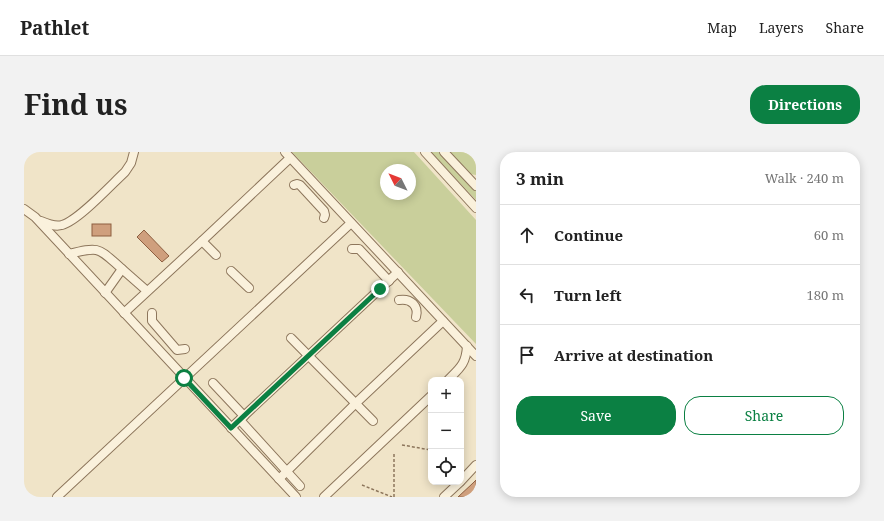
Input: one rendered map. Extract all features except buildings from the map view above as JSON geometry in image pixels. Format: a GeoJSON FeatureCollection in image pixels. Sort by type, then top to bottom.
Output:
{"type":"FeatureCollection","features":[{"type":"Feature","properties":{"kind":"lane"},"geometry":{"type":"LineString","coordinates":[[34,217],[49,225],[62,225],[76,218],[125,172],[131,163],[134,152]]}},
{"type":"Feature","properties":{"kind":"lane"},"geometry":{"type":"LineString","coordinates":[[425,152],[476,208]]}},
{"type":"Feature","properties":{"kind":"lane"},"geometry":{"type":"LineString","coordinates":[[444,152],[476,186]]}},
{"type":"Feature","properties":{"kind":"lane"},"geometry":{"type":"LineString","coordinates":[[124,313],[202,241],[288,155],[476,356]]}},
{"type":"Feature","properties":{"kind":"lane"},"geometry":{"type":"LineString","coordinates":[[294,185],[300,185],[324,211],[324,218]]}},
{"type":"Feature","properties":{"kind":"lane"},"geometry":{"type":"LineString","coordinates":[[24,209],[34,217],[69,254],[296,497]]}},
{"type":"Feature","properties":{"kind":"lane"},"geometry":{"type":"LineString","coordinates":[[57,497],[351,223]]}},
{"type":"Feature","properties":{"kind":"lane"},"geometry":{"type":"LineString","coordinates":[[202,241],[216,255]]}},
{"type":"Feature","properties":{"kind":"lane"},"geometry":{"type":"LineString","coordinates":[[69,254],[90,248],[101,250],[148,291]]}},
{"type":"Feature","properties":{"kind":"lane"},"geometry":{"type":"LineString","coordinates":[[352,249],[359,249],[389,281]]}},
{"type":"Feature","properties":{"kind":"lane"},"geometry":{"type":"LineString","coordinates":[[105,293],[122,269]]}},
{"type":"Feature","properties":{"kind":"lane"},"geometry":{"type":"LineString","coordinates":[[231,271],[249,288]]}},
{"type":"Feature","properties":{"kind":"lane"},"geometry":{"type":"LineString","coordinates":[[231,428],[398,272]]}},
{"type":"Feature","properties":{"kind":"lane"},"geometry":{"type":"LineString","coordinates":[[399,300],[408,300],[415,305],[417,313],[416,317]]}},
{"type":"Feature","properties":{"kind":"lane"},"geometry":{"type":"LineString","coordinates":[[152,313],[152,321],[177,350],[185,349]]}},
{"type":"Feature","properties":{"kind":"lane"},"geometry":{"type":"LineString","coordinates":[[279,479],[356,403],[443,321]]}},
{"type":"Feature","properties":{"kind":"lane"},"geometry":{"type":"LineString","coordinates":[[291,338],[373,421]]}},
{"type":"Feature","properties":{"kind":"lane"},"geometry":{"type":"LineString","coordinates":[[451,377],[464,362],[467,346]]}},
{"type":"Feature","properties":{"kind":"lane"},"geometry":{"type":"LineString","coordinates":[[213,383],[300,486]]}},
{"type":"Feature","properties":{"kind":"lane"},"geometry":{"type":"LineString","coordinates":[[324,497],[428,399]]}},
{"type":"Feature","properties":{"kind":"lane"},"geometry":{"type":"LineString","coordinates":[[464,477],[476,465]]}},
{"type":"Feature","properties":{"kind":"lane"},"geometry":{"type":"LineString","coordinates":[[444,497],[456,485]]}},
{"type":"Feature","properties":{"kind":"path"},"geometry":{"type":"LineString","coordinates":[[402,446],[428,450]]}},
{"type":"Feature","properties":{"kind":"path"},"geometry":{"type":"LineString","coordinates":[[362,485],[393,497],[394,453]]}},
{"type":"Feature","properties":{"kind":"green space"},"geometry":{"type":"Polygon","coordinates":[[[292,152],[414,152],[476,220],[476,344],[292,152]]]}},
{"type":"Feature","properties":{"kind":"green space"},"geometry":{"type":"Polygon","coordinates":[[[431,152],[440,152],[476,190],[476,200],[431,152]]]}},
{"type":"Feature","properties":{"kind":"green space"},"geometry":{"type":"Polygon","coordinates":[[[450,152],[476,152],[476,175],[470,174],[450,152]]]}},
{"type":"Feature","properties":{"kind":"route"},"geometry":{"type":"LineString","coordinates":[[184,378],[231,428],[380,289]]}}]}
